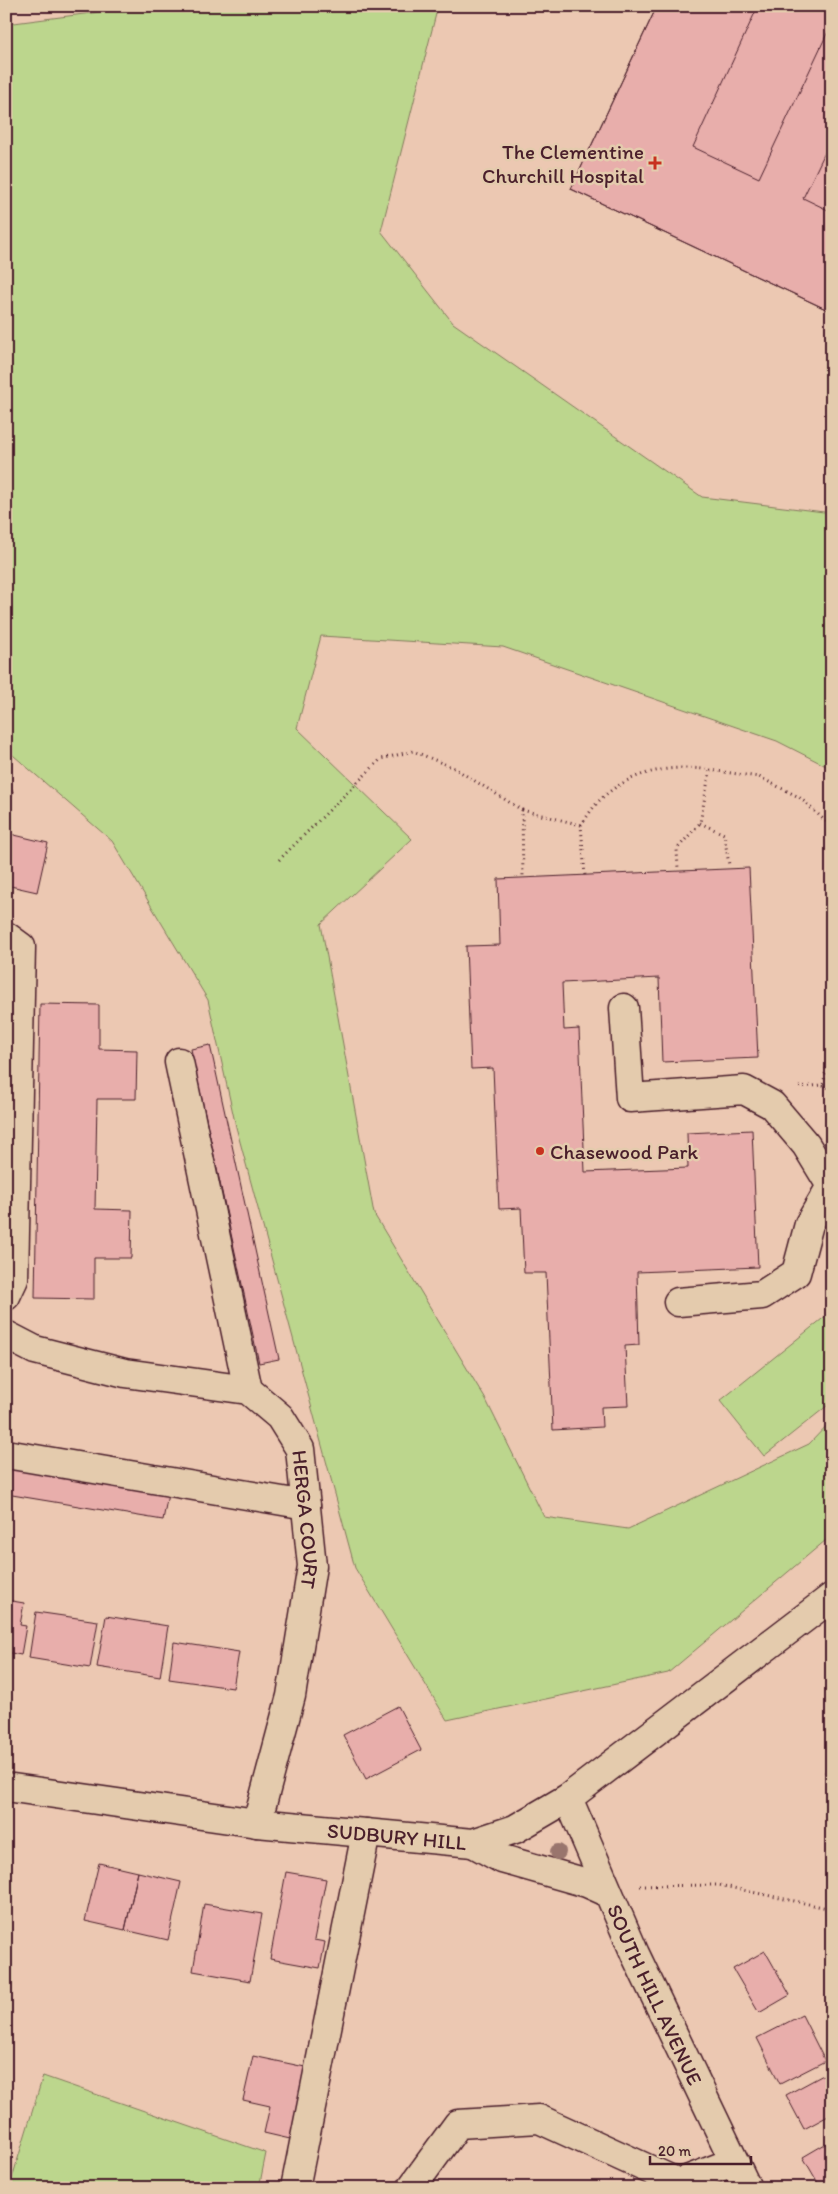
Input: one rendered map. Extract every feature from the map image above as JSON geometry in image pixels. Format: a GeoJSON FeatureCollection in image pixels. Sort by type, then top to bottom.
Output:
{"type":"FeatureCollection","features":[{"type":"Feature","properties":{"kind":"street"},"geometry":{"type":"LineString","coordinates":[[6,936],[21,947],[14,1279],[6,1296]]}},
{"type":"Feature","properties":{"kind":"street"},"geometry":{"type":"LineString","coordinates":[[624,1008],[630,1098],[744,1090],[772,1105],[806,1145],[831,1186],[809,1224],[796,1272],[762,1295],[678,1302]]}},
{"type":"Feature","properties":{"kind":"street"},"geometry":{"type":"LineString","coordinates":[[6,1335],[35,1350],[124,1373],[248,1390],[179,1062]]}},
{"type":"Feature","properties":{"kind":"street","name":"HERGA COURT"},"geometry":{"type":"LineString","coordinates":[[248,1390],[280,1417],[300,1449],[312,1566],[291,1696],[257,1823]]}},
{"type":"Feature","properties":{"kind":"street"},"geometry":{"type":"LineString","coordinates":[[6,1454],[306,1505]]}},
{"type":"Feature","properties":{"kind":"street","name":"SUDBURY HILL"},"geometry":{"type":"LineString","coordinates":[[6,1787],[257,1823],[473,1843],[515,1829],[568,1798],[832,1597]]}},
{"type":"Feature","properties":{"kind":"street","name":"SOUTH HILL AVENUE"},"geometry":{"type":"LineString","coordinates":[[568,1798],[620,1889],[733,2162],[746,2188]]}},
{"type":"Feature","properties":{"kind":"street"},"geometry":{"type":"LineString","coordinates":[[295,2188],[366,1833]]}},
{"type":"Feature","properties":{"kind":"street"},"geometry":{"type":"LineString","coordinates":[[473,1843],[502,1859],[587,1883],[620,1889]]}},
{"type":"Feature","properties":{"kind":"street"},"geometry":{"type":"LineString","coordinates":[[412,2187],[458,2124],[539,2119],[678,2186],[733,2162]]}},
{"type":"Feature","properties":{"kind":"path"},"geometry":{"type":"LineString","coordinates":[[279,860],[381,759],[413,751],[454,768],[522,810],[581,825]]}},
{"type":"Feature","properties":{"kind":"path"},"geometry":{"type":"LineString","coordinates":[[584,876],[581,825],[602,798],[638,774],[686,766],[760,777],[799,797],[832,827]]}},
{"type":"Feature","properties":{"kind":"path"},"geometry":{"type":"LineString","coordinates":[[678,869],[677,850],[700,823],[710,770]]}},
{"type":"Feature","properties":{"kind":"path"},"geometry":{"type":"LineString","coordinates":[[522,810],[523,878]]}},
{"type":"Feature","properties":{"kind":"path"},"geometry":{"type":"LineString","coordinates":[[700,823],[724,834],[729,865]]}},
{"type":"Feature","properties":{"kind":"path"},"geometry":{"type":"LineString","coordinates":[[823,1084],[832,1040]]}},
{"type":"Feature","properties":{"kind":"path"},"geometry":{"type":"LineString","coordinates":[[797,1087],[823,1084],[832,1090]]}},
{"type":"Feature","properties":{"kind":"path"},"geometry":{"type":"LineString","coordinates":[[620,1889],[719,1885],[832,1909]]}},
{"type":"Feature","properties":{"kind":"shaded area"},"geometry":{"type":"Polygon","coordinates":[[[44,6],[215,6],[213,34],[44,6]]]}},
{"type":"Feature","properties":{"kind":"green space"},"geometry":{"type":"Polygon","coordinates":[[[146,6],[438,6],[381,231],[453,323],[702,497],[832,513],[832,769],[777,741],[503,647],[321,636],[297,728],[412,839],[321,924],[374,1214],[486,1400],[544,1517],[628,1529],[809,1444],[832,1420],[832,1535],[668,1673],[447,1720],[355,1568],[236,1127],[208,1000],[112,841],[6,749],[6,24],[146,6]]]}},
{"type":"Feature","properties":{"kind":"green space"},"geometry":{"type":"Polygon","coordinates":[[[832,1311],[832,1402],[764,1456],[720,1401],[832,1311]]]}},
{"type":"Feature","properties":{"kind":"green space"},"geometry":{"type":"Polygon","coordinates":[[[43,2076],[266,2153],[259,2188],[9,2188],[43,2076]]]}},
{"type":"Feature","properties":{"kind":"building","name":"The Clementine Churchill Hospital"},"geometry":{"type":"Polygon","coordinates":[[[657,6],[758,6],[693,147],[759,178],[832,23],[832,138],[803,198],[832,212],[832,312],[571,189],[657,6]]]}},
{"type":"Feature","properties":{"kind":"building","name":"The Clementine Churchill Hospital"},"geometry":{"type":"Polygon","coordinates":[[[657,6],[832,6],[832,312],[571,189],[657,6]]]}},
{"type":"Feature","properties":{"kind":"building"},"geometry":{"type":"Polygon","coordinates":[[[6,790],[13,791],[6,821],[6,790]]]}},
{"type":"Feature","properties":{"kind":"building"},"geometry":{"type":"Polygon","coordinates":[[[6,833],[48,843],[37,892],[6,885],[6,833]]]}},
{"type":"Feature","properties":{"kind":"building","name":"Chasewood Park"},"geometry":{"type":"Polygon","coordinates":[[[749,868],[758,1058],[662,1062],[659,978],[562,983],[564,1030],[579,1029],[585,1172],[688,1168],[687,1133],[752,1130],[758,1267],[637,1272],[639,1345],[625,1346],[628,1406],[601,1407],[602,1427],[553,1430],[546,1273],[524,1273],[521,1208],[499,1209],[493,1068],[471,1069],[466,946],[500,945],[498,879],[749,868]]]}},
{"type":"Feature","properties":{"kind":"building"},"geometry":{"type":"Polygon","coordinates":[[[40,1004],[99,1005],[99,1049],[137,1050],[136,1099],[97,1099],[95,1209],[132,1210],[131,1258],[94,1258],[94,1299],[35,1298],[40,1004]]]}},
{"type":"Feature","properties":{"kind":"building"},"geometry":{"type":"Polygon","coordinates":[[[210,1045],[279,1359],[259,1363],[191,1049],[210,1045]]]}},
{"type":"Feature","properties":{"kind":"building"},"geometry":{"type":"Polygon","coordinates":[[[6,1467],[168,1494],[163,1520],[6,1494],[6,1467]]]}},
{"type":"Feature","properties":{"kind":"building"},"geometry":{"type":"Polygon","coordinates":[[[6,1600],[24,1603],[20,1625],[26,1626],[21,1655],[6,1652],[6,1600]]]}},
{"type":"Feature","properties":{"kind":"building"},"geometry":{"type":"Polygon","coordinates":[[[36,1612],[98,1621],[90,1668],[29,1658],[36,1612]]]}},
{"type":"Feature","properties":{"kind":"building"},"geometry":{"type":"Polygon","coordinates":[[[106,1616],[168,1626],[160,1677],[97,1667],[106,1616]]]}},
{"type":"Feature","properties":{"kind":"building"},"geometry":{"type":"Polygon","coordinates":[[[174,1642],[239,1652],[233,1688],[169,1679],[174,1642]]]}},
{"type":"Feature","properties":{"kind":"building"},"geometry":{"type":"Polygon","coordinates":[[[398,1706],[421,1750],[366,1779],[343,1735],[398,1706]]]}},
{"type":"Feature","properties":{"kind":"building"},"geometry":{"type":"Polygon","coordinates":[[[832,1743],[832,1775],[825,1773],[832,1743]]]}},
{"type":"Feature","properties":{"kind":"building"},"geometry":{"type":"Polygon","coordinates":[[[99,1863],[138,1872],[125,1930],[85,1921],[99,1863]]]}},
{"type":"Feature","properties":{"kind":"building"},"geometry":{"type":"Polygon","coordinates":[[[138,1872],[181,1882],[168,1940],[125,1930],[138,1872]]]}},
{"type":"Feature","properties":{"kind":"building"},"geometry":{"type":"Polygon","coordinates":[[[286,1872],[326,1879],[314,1940],[325,1942],[320,1968],[270,1959],[286,1872]]]}},
{"type":"Feature","properties":{"kind":"building"},"geometry":{"type":"Polygon","coordinates":[[[204,1904],[262,1914],[250,1981],[193,1971],[204,1904]]]}},
{"type":"Feature","properties":{"kind":"building"},"geometry":{"type":"Polygon","coordinates":[[[765,1951],[790,1995],[759,2013],[733,1969],[765,1951]]]}},
{"type":"Feature","properties":{"kind":"building"},"geometry":{"type":"Polygon","coordinates":[[[802,2015],[825,2061],[780,2084],[757,2038],[802,2015]]]}},
{"type":"Feature","properties":{"kind":"building"},"geometry":{"type":"Polygon","coordinates":[[[253,2056],[305,2067],[290,2139],[264,2133],[270,2106],[243,2100],[253,2056]]]}},
{"type":"Feature","properties":{"kind":"building"},"geometry":{"type":"Polygon","coordinates":[[[827,2073],[832,2082],[832,2114],[804,2129],[786,2095],[827,2073]]]}},
{"type":"Feature","properties":{"kind":"building"},"geometry":{"type":"Polygon","coordinates":[[[832,2140],[832,2188],[821,2188],[803,2157],[832,2140]]]}},
{"type":"Feature","properties":{"kind":"place","name":"The Clementine Churchill Hospital"},"geometry":{"type":"Point","coordinates":[655,163]}},
{"type":"Feature","properties":{"kind":"place","name":"Chasewood Park"},"geometry":{"type":"Point","coordinates":[540,1151]}}]}
